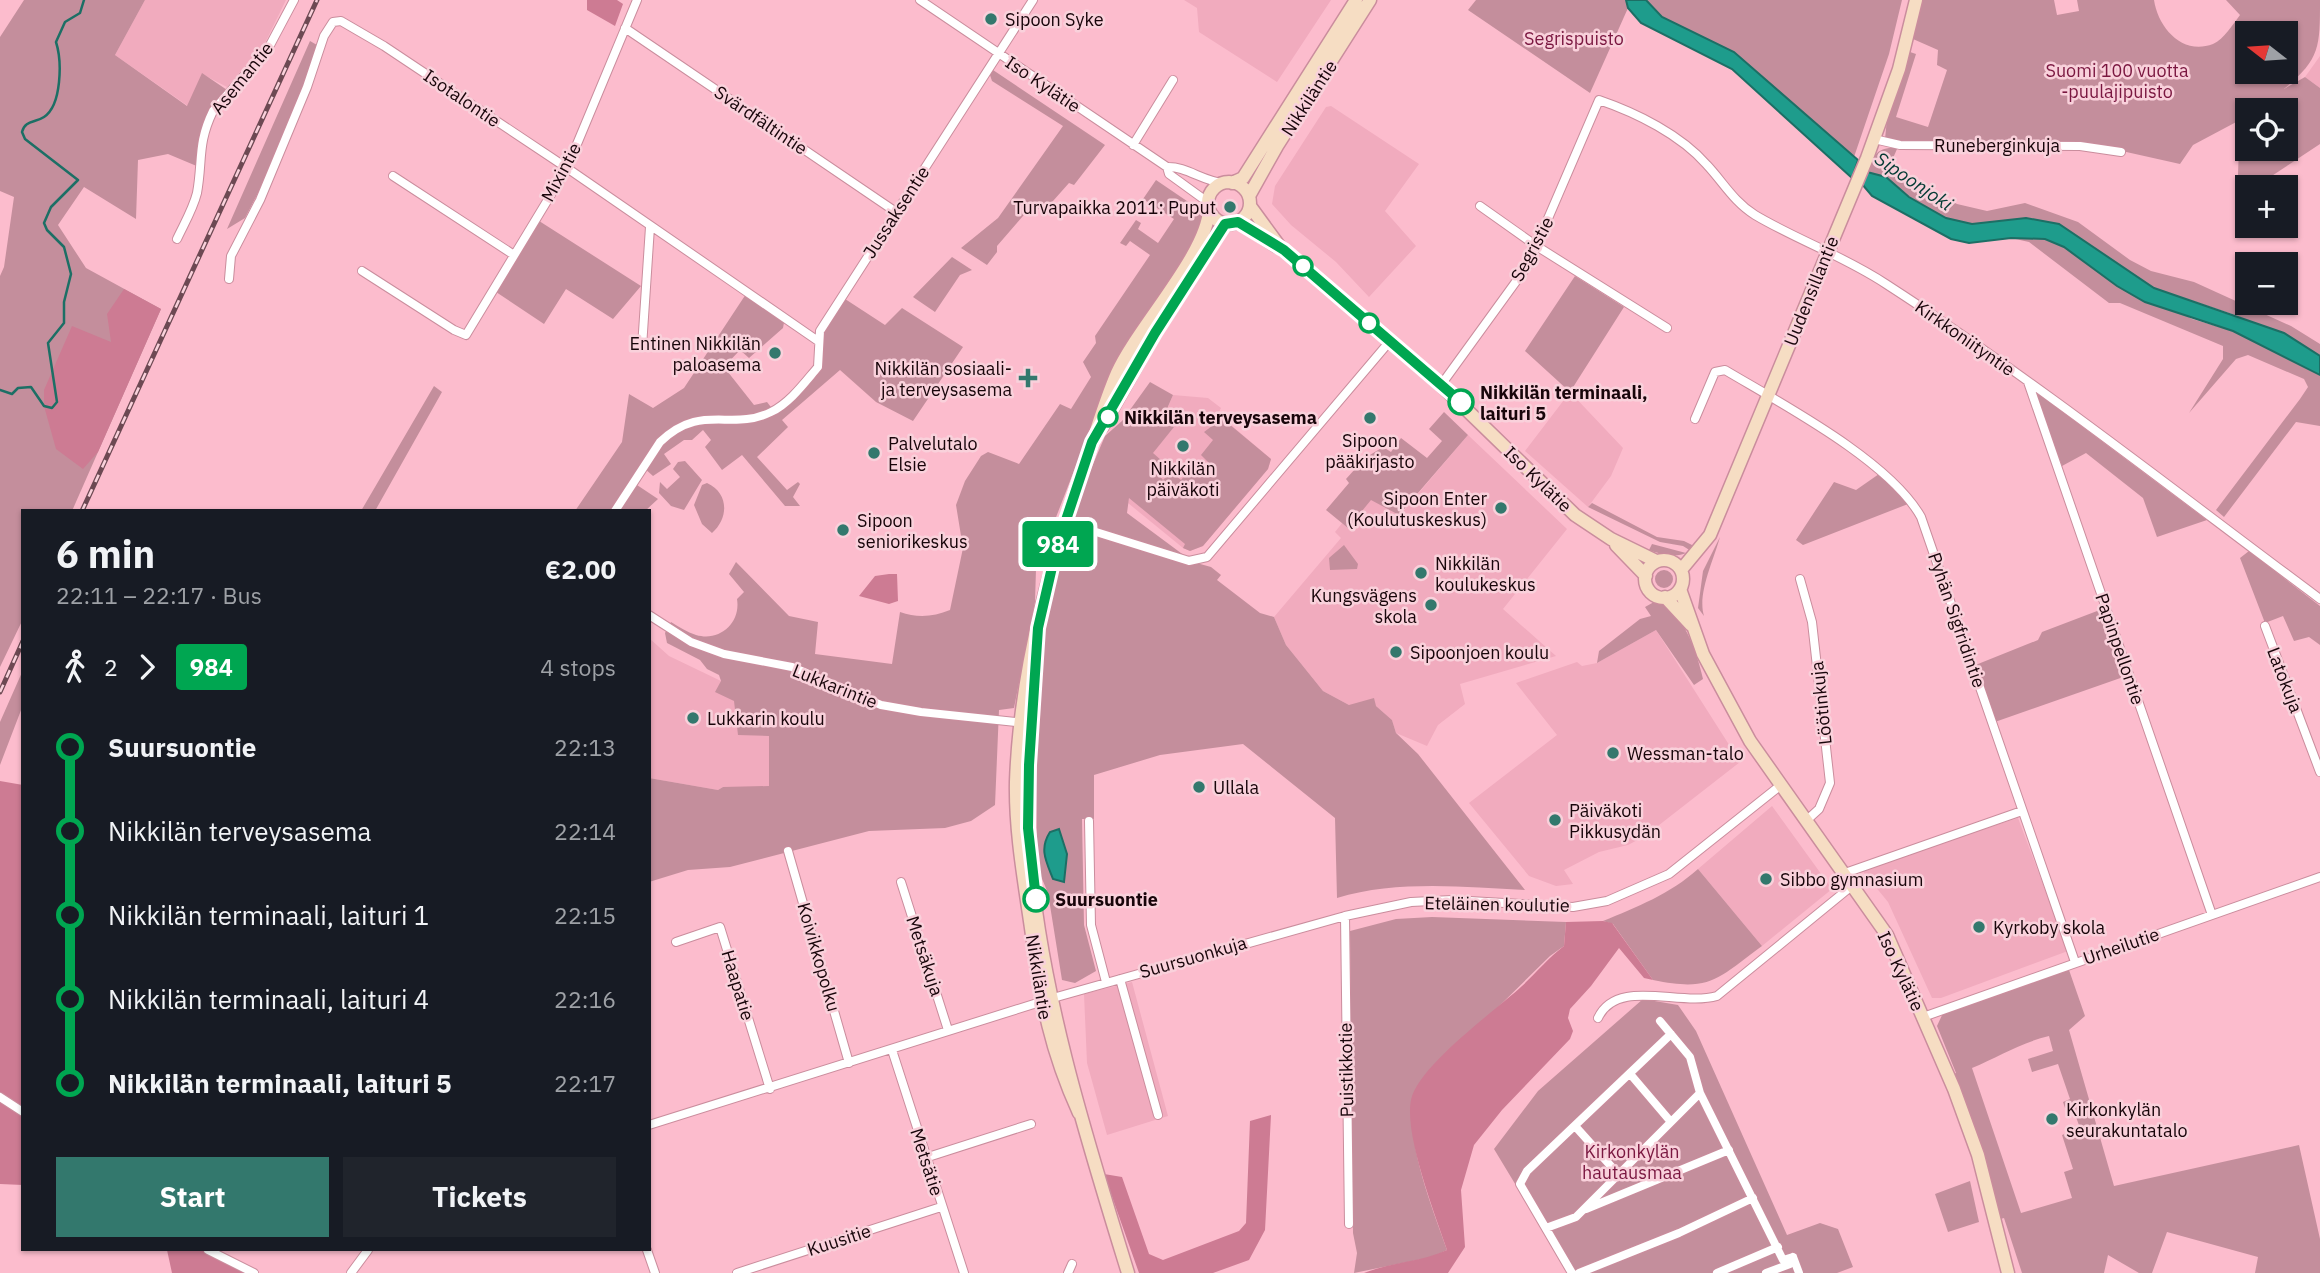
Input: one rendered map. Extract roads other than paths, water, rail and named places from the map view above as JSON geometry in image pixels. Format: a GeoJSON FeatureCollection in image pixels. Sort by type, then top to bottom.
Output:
{"type":"FeatureCollection","features":[{"type":"Feature","properties":{"kind":"street","name":"Asemantie"},"geometry":{"type":"LineString","coordinates":[[177,239],[197,192],[200,145],[207,123],[218,105],[269,47],[294,0]]}},
{"type":"Feature","properties":{"kind":"street","name":"Mixintie"},"geometry":{"type":"LineString","coordinates":[[362,271],[466,335],[567,168],[637,0]]}},
{"type":"Feature","properties":{"kind":"street","name":"Iso Kylätie"},"geometry":{"type":"LineString","coordinates":[[920,0],[1167,167],[1174,166],[1202,180],[1228,183]]}},
{"type":"Feature","properties":{"kind":"street","name":"Jussaksentie"},"geometry":{"type":"LineString","coordinates":[[616,509],[660,443],[670,433],[695,420],[762,416],[780,407],[818,367],[820,331],[1033,0]]}},
{"type":"Feature","properties":{"kind":"street","name":"Nikkiläntie"},"geometry":{"type":"LineString","coordinates":[[1228,183],[1244,178],[1356,0]]}},
{"type":"Feature","properties":{"kind":"street","name":"Nikkiläntie"},"geometry":{"type":"LineString","coordinates":[[1249,201],[1277,146],[1370,0]]}},
{"type":"Feature","properties":{"kind":"street","name":"Uudensillantie"},"geometry":{"type":"LineString","coordinates":[[1681,570],[1710,535],[1854,190],[1899,69],[1916,0]]}},
{"type":"Feature","properties":{"kind":"street","name":"Isotalontie"},"geometry":{"type":"LineString","coordinates":[[229,279],[228,265],[231,256],[260,200],[307,88],[324,36],[333,22],[351,25],[567,168],[818,341]]}},
{"type":"Feature","properties":{"kind":"street","name":"Svärdfältintie"},"geometry":{"type":"LineString","coordinates":[[625,28],[897,212]]}},
{"type":"Feature","properties":{"kind":"street"},"geometry":{"type":"LineString","coordinates":[[1133,145],[1173,80]]}},
{"type":"Feature","properties":{"kind":"street","name":"Segristie"},"geometry":{"type":"LineString","coordinates":[[1441,385],[1538,247],[1599,100]]}},
{"type":"Feature","properties":{"kind":"street","name":"Kirkkoniityntie"},"geometry":{"type":"LineString","coordinates":[[1599,100],[1681,141],[1708,165],[1727,191],[1754,214],[1828,250],[1884,282],[2028,382],[2320,598]]}},
{"type":"Feature","properties":{"kind":"street","name":"Runeberginkuja"},"geometry":{"type":"LineString","coordinates":[[1874,139],[1900,145],[2104,147],[2121,152]]}},
{"type":"Feature","properties":{"kind":"street","name":"Iso Kylätie"},"geometry":{"type":"LineString","coordinates":[[1167,167],[1169,174],[1209,206]]}},
{"type":"Feature","properties":{"kind":"street"},"geometry":{"type":"LineString","coordinates":[[393,176],[514,255]]}},
{"type":"Feature","properties":{"kind":"street"},"geometry":{"type":"LineString","coordinates":[[1228,183],[1241,187],[1249,201],[1238,222],[1225,224],[1214,218],[1209,206],[1213,191],[1228,183]]}},
{"type":"Feature","properties":{"kind":"street","name":"Iso Kylätie"},"geometry":{"type":"LineString","coordinates":[[1249,201],[1280,247]]}},
{"type":"Feature","properties":{"kind":"street","name":"Nikkiläntie"},"geometry":{"type":"LineString","coordinates":[[1128,1273],[1047,1000],[1029,850],[1026,723],[1038,628],[1064,522],[1092,442],[1126,355],[1197,246],[1207,225],[1209,206]]}},
{"type":"Feature","properties":{"kind":"street"},"geometry":{"type":"LineString","coordinates":[[1480,206],[1538,247],[1667,328]]}},
{"type":"Feature","properties":{"kind":"street","name":"Iso Kylätie"},"geometry":{"type":"LineString","coordinates":[[1238,222],[1280,247],[1441,385],[1575,515],[1611,539],[1656,561]]}},
{"type":"Feature","properties":{"kind":"street","name":"Nikkiläntie"},"geometry":{"type":"LineString","coordinates":[[1092,442],[1155,333],[1225,224]]}},
{"type":"Feature","properties":{"kind":"street"},"geometry":{"type":"LineString","coordinates":[[642,347],[650,227]]}},
{"type":"Feature","properties":{"kind":"street"},"geometry":{"type":"LineString","coordinates":[[1064,522],[1189,561],[1207,557],[1390,341]]}},
{"type":"Feature","properties":{"kind":"street","name":"Pyhän Sigfridintie"},"geometry":{"type":"LineString","coordinates":[[1695,419],[1715,372],[1719,369],[1768,396],[1871,463],[1897,484],[1913,503],[1921,517],[2076,962]]}},
{"type":"Feature","properties":{"kind":"street","name":"Papinpellontie"},"geometry":{"type":"LineString","coordinates":[[2028,382],[2212,915]]}},
{"type":"Feature","properties":{"kind":"street","name":"Iso Kylätie"},"geometry":{"type":"LineString","coordinates":[[1611,539],[1646,576]]}},
{"type":"Feature","properties":{"kind":"street"},"geometry":{"type":"LineString","coordinates":[[1669,560],[1681,570],[1680,589],[1665,597],[1650,590],[1646,576],[1656,561],[1669,560]]}},
{"type":"Feature","properties":{"kind":"street","name":"Löötinkuja"},"geometry":{"type":"LineString","coordinates":[[1800,579],[1812,622],[1830,783],[1819,809],[1807,820]]}},
{"type":"Feature","properties":{"kind":"street","name":"Iso Kylätie"},"geometry":{"type":"LineString","coordinates":[[1680,589],[1691,625],[1714,678],[1750,741],[1807,820],[1850,870],[1853,885],[1886,935],[1923,1017],[1978,1155],[2008,1273]]}},
{"type":"Feature","properties":{"kind":"street","name":"Iso Kylätie"},"geometry":{"type":"LineString","coordinates":[[1665,597],[1691,625]]}},
{"type":"Feature","properties":{"kind":"street","name":"Lukkarintie"},"geometry":{"type":"LineString","coordinates":[[651,616],[691,642],[724,654],[792,667],[881,705],[1026,723]]}},
{"type":"Feature","properties":{"kind":"street","name":"Latokuja"},"geometry":{"type":"LineString","coordinates":[[2265,626],[2320,772]]}},
{"type":"Feature","properties":{"kind":"street","name":"Eteläinen koulutie"},"geometry":{"type":"LineString","coordinates":[[1345,916],[1411,902],[1452,901],[1573,907],[1607,901],[1669,874],[1781,785]]}},
{"type":"Feature","properties":{"kind":"street"},"geometry":{"type":"LineString","coordinates":[[1850,870],[2022,811]]}},
{"type":"Feature","properties":{"kind":"street"},"geometry":{"type":"LineString","coordinates":[[1089,821],[1091,925],[1106,982]]}},
{"type":"Feature","properties":{"kind":"street","name":"Koivikkopolku"},"geometry":{"type":"LineString","coordinates":[[788,850],[849,1063]]}},
{"type":"Feature","properties":{"kind":"street","name":"Urheilutie"},"geometry":{"type":"LineString","coordinates":[[1923,1017],[2320,877]]}},
{"type":"Feature","properties":{"kind":"street","name":"Metsäkuja"},"geometry":{"type":"LineString","coordinates":[[901,883],[948,1030]]}},
{"type":"Feature","properties":{"kind":"street"},"geometry":{"type":"LineString","coordinates":[[1598,1018],[1604,1006],[1621,996],[1701,1001],[1717,996],[1853,885]]}},
{"type":"Feature","properties":{"kind":"street","name":"Suursuonkuja"},"geometry":{"type":"LineString","coordinates":[[1047,1000],[1345,916]]}},
{"type":"Feature","properties":{"kind":"street","name":"Puistikkotie"},"geometry":{"type":"LineString","coordinates":[[1345,916],[1349,1224]]}},
{"type":"Feature","properties":{"kind":"street","name":"Haapatie"},"geometry":{"type":"LineString","coordinates":[[676,942],[720,927],[770,1088]]}},
{"type":"Feature","properties":{"kind":"street"},"geometry":{"type":"LineString","coordinates":[[1120,979],[1158,1115]]}},
{"type":"Feature","properties":{"kind":"street"},"geometry":{"type":"LineString","coordinates":[[651,1124],[1047,1000]]}},
{"type":"Feature","properties":{"kind":"street"},"geometry":{"type":"LineString","coordinates":[[1660,1021],[1690,1057],[1700,1093],[1783,1260],[1793,1257]]}},
{"type":"Feature","properties":{"kind":"street"},"geometry":{"type":"LineString","coordinates":[[1572,1273],[1520,1184],[1527,1171],[1631,1075],[1671,1034]]}},
{"type":"Feature","properties":{"kind":"street","name":"Metsätie"},"geometry":{"type":"LineString","coordinates":[[892,1050],[964,1273]]}},
{"type":"Feature","properties":{"kind":"street"},"geometry":{"type":"LineString","coordinates":[[1631,1075],[1671,1122]]}},
{"type":"Feature","properties":{"kind":"street"},"geometry":{"type":"LineString","coordinates":[[1546,1228],[1576,1217],[1700,1093]]}},
{"type":"Feature","properties":{"kind":"street"},"geometry":{"type":"LineString","coordinates":[[0,1097],[21,1111]]}},
{"type":"Feature","properties":{"kind":"street"},"geometry":{"type":"LineString","coordinates":[[925,1158],[1031,1125]]}},
{"type":"Feature","properties":{"kind":"street"},"geometry":{"type":"LineString","coordinates":[[1575,1126],[1618,1174]]}},
{"type":"Feature","properties":{"kind":"street"},"geometry":{"type":"LineString","coordinates":[[1582,1210],[1728,1150]]}},
{"type":"Feature","properties":{"kind":"street"},"geometry":{"type":"LineString","coordinates":[[1579,1273],[1679,1233],[1753,1198]]}},
{"type":"Feature","properties":{"kind":"street","name":"Kuusitie"},"geometry":{"type":"LineString","coordinates":[[737,1273],[941,1207]]}},
{"type":"Feature","properties":{"kind":"street"},"geometry":{"type":"LineString","coordinates":[[1717,1273],[1778,1247]]}},
{"type":"Feature","properties":{"kind":"street"},"geometry":{"type":"LineString","coordinates":[[210,1251],[254,1273]]}},
{"type":"Feature","properties":{"kind":"street"},"geometry":{"type":"LineString","coordinates":[[351,1273],[367,1251]]}},
{"type":"Feature","properties":{"kind":"street"},"geometry":{"type":"LineString","coordinates":[[647,1251],[655,1273]]}},
{"type":"Feature","properties":{"kind":"street"},"geometry":{"type":"LineString","coordinates":[[1766,1273],[1790,1264],[1793,1257]]}},
{"type":"Feature","properties":{"kind":"street"},"geometry":{"type":"LineString","coordinates":[[1793,1257],[1799,1273]]}},
{"type":"Feature","properties":{"kind":"waterway"},"geometry":{"type":"LineString","coordinates":[[0,390],[12,394],[18,388],[31,387],[44,406],[52,408],[57,402],[48,343],[64,323],[64,302],[71,274],[64,247],[47,230],[44,223],[51,207],[78,180],[25,139],[22,132],[28,124],[44,117],[54,103],[60,71],[56,42],[65,22],[80,13],[84,0]]}},
{"type":"Feature","properties":{"kind":"railway"},"geometry":{"type":"LineString","coordinates":[[83,509],[317,0]]}},
{"type":"Feature","properties":{"kind":"railway"},"geometry":{"type":"LineString","coordinates":[[0,692],[21,645]]}},
{"type":"Feature","properties":{"kind":"place","name":"Sipoon Syke"},"geometry":{"type":"Point","coordinates":[991,19]}},
{"type":"Feature","properties":{"kind":"place","name":"Turvapaikka 2011: Puput"},"geometry":{"type":"Point","coordinates":[1230,207]}},
{"type":"Feature","properties":{"kind":"place","name":"Entinen Nikkilän paloasema"},"geometry":{"type":"Point","coordinates":[775,353]}},
{"type":"Feature","properties":{"kind":"place","name":"Nikkilän sosiaali- ja terveysasema"},"geometry":{"type":"Point","coordinates":[1028,378]}},
{"type":"Feature","properties":{"kind":"place","name":"Nikkilän terminaali, laituri 5"},"geometry":{"type":"Point","coordinates":[1461,402]}},
{"type":"Feature","properties":{"kind":"place","name":"Nikkilän terveysasema"},"geometry":{"type":"Point","coordinates":[1108,417]}},
{"type":"Feature","properties":{"kind":"place","name":"Sipoon pääkirjasto"},"geometry":{"type":"Point","coordinates":[1370,418]}},
{"type":"Feature","properties":{"kind":"place","name":"Nikkilän päiväkoti"},"geometry":{"type":"Point","coordinates":[1183,446]}},
{"type":"Feature","properties":{"kind":"place","name":"Palvelutalo Elsie"},"geometry":{"type":"Point","coordinates":[874,453]}},
{"type":"Feature","properties":{"kind":"place","name":"Sipoon Enter (Koulutuskeskus)"},"geometry":{"type":"Point","coordinates":[1501,508]}},
{"type":"Feature","properties":{"kind":"place","name":"Sipoon seniorikeskus"},"geometry":{"type":"Point","coordinates":[843,530]}},
{"type":"Feature","properties":{"kind":"place","name":"Nikkilän koulukeskus"},"geometry":{"type":"Point","coordinates":[1421,573]}},
{"type":"Feature","properties":{"kind":"place","name":"Kungsvägens skola"},"geometry":{"type":"Point","coordinates":[1431,605]}},
{"type":"Feature","properties":{"kind":"place","name":"Sipoonjoen koulu"},"geometry":{"type":"Point","coordinates":[1396,652]}},
{"type":"Feature","properties":{"kind":"place","name":"Lukkarin koulu"},"geometry":{"type":"Point","coordinates":[693,718]}},
{"type":"Feature","properties":{"kind":"place","name":"Wessman-talo"},"geometry":{"type":"Point","coordinates":[1613,753]}},
{"type":"Feature","properties":{"kind":"place","name":"Ullala"},"geometry":{"type":"Point","coordinates":[1199,787]}},
{"type":"Feature","properties":{"kind":"place","name":"Päiväkoti Pikkusydän"},"geometry":{"type":"Point","coordinates":[1555,820]}},
{"type":"Feature","properties":{"kind":"place","name":"Sibbo gymnasium"},"geometry":{"type":"Point","coordinates":[1766,879]}},
{"type":"Feature","properties":{"kind":"place","name":"Suursuontie"},"geometry":{"type":"Point","coordinates":[1036,899]}},
{"type":"Feature","properties":{"kind":"place","name":"Kyrkoby skola"},"geometry":{"type":"Point","coordinates":[1979,927]}},
{"type":"Feature","properties":{"kind":"place","name":"Kirkonkylän seurakuntatalo"},"geometry":{"type":"Point","coordinates":[2052,1119]}},
{"type":"Feature","properties":{"kind":"park label","name":"Segrispuisto"},"geometry":{"type":"Point","coordinates":[1574,38]}},
{"type":"Feature","properties":{"kind":"park label","name":"Suomi 100 vuotta -puulajipuisto"},"geometry":{"type":"Point","coordinates":[2117,80]}},
{"type":"Feature","properties":{"kind":"park label","name":"Kirkonkylän hautausmaa"},"geometry":{"type":"Point","coordinates":[1632,1161]}},
{"type":"Feature","properties":{"kind":"water label","name":"Sipoonjoki"},"geometry":{"type":"Point","coordinates":[1914,181]}}]}
